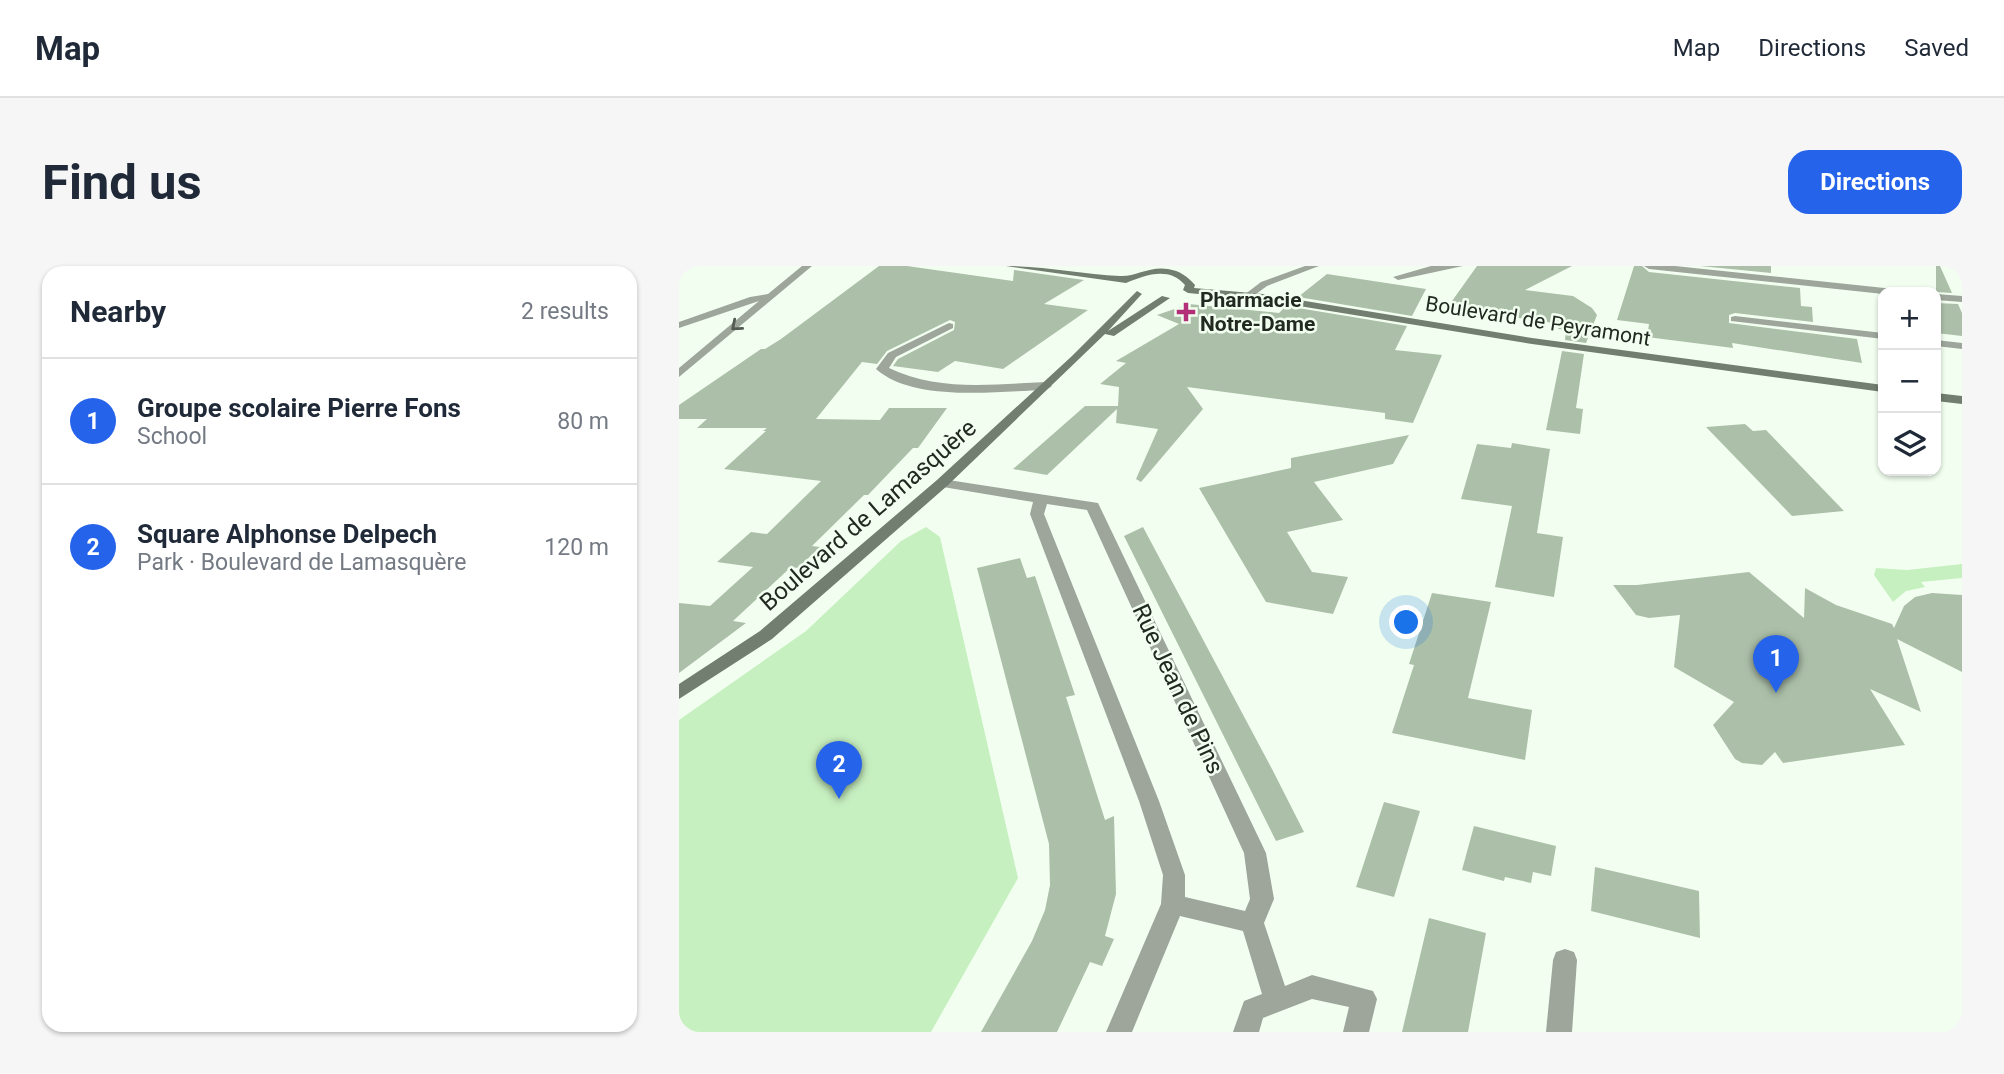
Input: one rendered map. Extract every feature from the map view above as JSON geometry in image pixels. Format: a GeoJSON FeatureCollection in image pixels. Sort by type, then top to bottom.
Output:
{"type":"FeatureCollection","features":[{"type":"Feature","properties":{"kind":"main road"},"geometry":{"type":"LineString","coordinates":[[1011,266],[1126,280],[1136,274],[1175,266]]}},
{"type":"Feature","properties":{"kind":"main road"},"geometry":{"type":"LineString","coordinates":[[1183,277],[1185,271],[1193,266]]}},
{"type":"Feature","properties":{"kind":"main road"},"geometry":{"type":"LineString","coordinates":[[1126,280],[1137,294],[1165,298],[1188,290],[1190,285],[1183,277],[1158,271]]}},
{"type":"Feature","properties":{"kind":"main road","name":"Boulevard de Peyramont"},"geometry":{"type":"LineString","coordinates":[[1188,290],[1249,295],[1520,339],[1878,388]]}},
{"type":"Feature","properties":{"kind":"main road","name":"Boulevard de Lamasquère"},"geometry":{"type":"LineString","coordinates":[[679,693],[766,635],[942,483],[1076,358],[1137,294]]}},
{"type":"Feature","properties":{"kind":"main road","name":"Boulevard de Lamasquère"},"geometry":{"type":"LineString","coordinates":[[1076,358],[1165,298]]}},
{"type":"Feature","properties":{"kind":"main road"},"geometry":{"type":"LineString","coordinates":[[1941,398],[1962,400]]}},
{"type":"Feature","properties":{"kind":"street"},"geometry":{"type":"LineString","coordinates":[[679,374],[807,266]]}},
{"type":"Feature","properties":{"kind":"street"},"geometry":{"type":"LineString","coordinates":[[1249,295],[1264,284],[1314,266]]}},
{"type":"Feature","properties":{"kind":"street"},"geometry":{"type":"LineString","coordinates":[[1398,277],[1438,267],[1458,266]]}},
{"type":"Feature","properties":{"kind":"street"},"geometry":{"type":"LineString","coordinates":[[1650,266],[1878,290]]}},
{"type":"Feature","properties":{"kind":"street"},"geometry":{"type":"LineString","coordinates":[[1941,297],[1962,299]]}},
{"type":"Feature","properties":{"kind":"street"},"geometry":{"type":"LineString","coordinates":[[679,325],[753,299],[770,298]]}},
{"type":"Feature","properties":{"kind":"street"},"geometry":{"type":"LineString","coordinates":[[1735,318],[1878,336]]}},
{"type":"Feature","properties":{"kind":"street"},"geometry":{"type":"LineString","coordinates":[[949,326],[892,355],[882,369],[901,381],[935,387],[1046,386]]}},
{"type":"Feature","properties":{"kind":"street"},"geometry":{"type":"LineString","coordinates":[[1941,344],[1962,346]]}},
{"type":"Feature","properties":{"kind":"street","name":"Rue Jean de Pins"},"geometry":{"type":"LineString","coordinates":[[942,483],[1093,506],[1255,853],[1262,899],[1252,923]]}},
{"type":"Feature","properties":{"kind":"street"},"geometry":{"type":"LineString","coordinates":[[1041,499],[1037,514],[1149,801],[1174,875],[1173,904],[1119,1032]]}},
{"type":"Feature","properties":{"kind":"street"},"geometry":{"type":"LineString","coordinates":[[1173,904],[1252,923],[1277,1001]]}},
{"type":"Feature","properties":{"kind":"street"},"geometry":{"type":"LineString","coordinates":[[1559,1032],[1565,960]]}},
{"type":"Feature","properties":{"kind":"street"},"geometry":{"type":"LineString","coordinates":[[1246,1032],[1254,1010],[1312,987],[1364,999],[1356,1032]]}},
{"type":"Feature","properties":{"kind":"green space"},"geometry":{"type":"Polygon","coordinates":[[[926,527],[940,537],[1018,878],[931,1032],[679,1032],[679,720],[806,631],[901,541],[926,527]]]}},
{"type":"Feature","properties":{"kind":"green space"},"geometry":{"type":"Polygon","coordinates":[[[1962,564],[1962,578],[1921,582],[1925,587],[1906,591],[1893,602],[1874,575],[1876,568],[1907,570],[1962,564]]]}},
{"type":"Feature","properties":{"kind":"building"},"geometry":{"type":"Polygon","coordinates":[[[879,266],[907,266],[1013,281],[1014,270],[1084,280],[1044,304],[1088,310],[1003,369],[955,361],[938,372],[893,366],[898,359],[954,330],[955,322],[950,320],[887,351],[877,364],[862,362],[816,419],[880,420],[889,408],[947,408],[918,448],[913,448],[868,495],[864,495],[812,546],[820,547],[798,568],[791,567],[733,621],[746,623],[679,673],[679,603],[710,606],[753,567],[717,562],[751,532],[767,534],[821,481],[724,469],[767,428],[697,428],[707,419],[679,419],[679,405],[761,349],[781,339],[879,266]]]}},
{"type":"Feature","properties":{"kind":"building"},"geometry":{"type":"Polygon","coordinates":[[[1477,266],[1572,266],[1525,290],[1573,296],[1592,308],[1597,315],[1586,343],[1565,340],[1566,330],[1558,329],[1561,324],[1447,308],[1477,266]]]}},
{"type":"Feature","properties":{"kind":"building"},"geometry":{"type":"Polygon","coordinates":[[[1634,266],[1642,266],[1649,272],[1800,288],[1801,306],[1812,307],[1813,322],[1735,313],[1729,315],[1729,323],[1857,339],[1862,363],[1732,343],[1733,348],[1647,337],[1649,324],[1617,320],[1634,266]]]}},
{"type":"Feature","properties":{"kind":"building"},"geometry":{"type":"Polygon","coordinates":[[[1700,266],[1771,266],[1771,273],[1700,266]]]}},
{"type":"Feature","properties":{"kind":"building"},"geometry":{"type":"Polygon","coordinates":[[[1936,266],[1940,266],[1952,293],[1941,292],[1941,287],[1936,287],[1936,266]]]}},
{"type":"Feature","properties":{"kind":"building"},"geometry":{"type":"Polygon","coordinates":[[[1327,274],[1426,289],[1412,316],[1298,297],[1327,274]]]}},
{"type":"Feature","properties":{"kind":"building"},"geometry":{"type":"Polygon","coordinates":[[[1941,303],[1958,304],[1962,313],[1962,336],[1941,334],[1941,303]]]}},
{"type":"Feature","properties":{"kind":"building"},"geometry":{"type":"Polygon","coordinates":[[[1189,304],[1279,313],[1286,306],[1407,326],[1395,350],[1442,355],[1413,423],[1385,419],[1385,413],[1187,387],[1203,409],[1141,482],[1136,479],[1158,429],[1116,423],[1117,409],[1047,475],[1013,469],[1085,406],[1118,406],[1119,387],[1100,384],[1126,363],[1116,361],[1179,324],[1157,315],[1189,304]]]}},
{"type":"Feature","properties":{"kind":"building"},"geometry":{"type":"Polygon","coordinates":[[[1562,351],[1584,354],[1576,408],[1583,409],[1580,434],[1546,430],[1562,351]]]}},
{"type":"Feature","properties":{"kind":"building"},"geometry":{"type":"Polygon","coordinates":[[[1745,424],[1753,431],[1766,430],[1844,511],[1792,516],[1706,427],[1745,424]]]}},
{"type":"Feature","properties":{"kind":"building"},"geometry":{"type":"Polygon","coordinates":[[[1409,435],[1393,464],[1314,482],[1343,520],[1287,532],[1312,572],[1348,577],[1333,614],[1266,602],[1199,488],[1291,468],[1291,458],[1409,435]]]}},
{"type":"Feature","properties":{"kind":"building"},"geometry":{"type":"Polygon","coordinates":[[[1512,443],[1550,449],[1537,533],[1563,537],[1554,597],[1495,587],[1512,506],[1461,499],[1477,444],[1511,448],[1512,443]]]}},
{"type":"Feature","properties":{"kind":"building"},"geometry":{"type":"Polygon","coordinates":[[[1143,527],[1304,832],[1276,841],[1124,536],[1143,527]]]}},
{"type":"Feature","properties":{"kind":"building"},"geometry":{"type":"Polygon","coordinates":[[[1020,558],[1027,578],[1035,576],[1075,695],[1066,697],[1105,820],[1114,816],[1116,894],[1105,936],[1114,939],[1102,966],[1090,962],[1057,1032],[981,1032],[1032,941],[1045,910],[1050,885],[1049,844],[977,568],[1020,558]]]}},
{"type":"Feature","properties":{"kind":"building"},"geometry":{"type":"Polygon","coordinates":[[[1749,572],[1804,618],[1805,588],[1836,605],[1892,624],[1894,628],[1904,606],[1915,597],[1932,593],[1962,595],[1962,672],[1897,639],[1921,712],[1870,689],[1905,745],[1783,763],[1775,752],[1762,765],[1742,763],[1735,759],[1713,725],[1734,702],[1674,667],[1680,615],[1649,618],[1636,615],[1613,585],[1637,585],[1749,572]]]}},
{"type":"Feature","properties":{"kind":"building"},"geometry":{"type":"Polygon","coordinates":[[[1432,593],[1491,602],[1468,698],[1532,710],[1525,760],[1392,733],[1414,665],[1409,664],[1432,593]]]}},
{"type":"Feature","properties":{"kind":"building"},"geometry":{"type":"Polygon","coordinates":[[[1384,802],[1420,811],[1394,897],[1356,887],[1384,802]]]}},
{"type":"Feature","properties":{"kind":"building"},"geometry":{"type":"Polygon","coordinates":[[[1474,826],[1556,846],[1551,876],[1533,872],[1531,883],[1505,877],[1504,881],[1462,870],[1474,826]]]}},
{"type":"Feature","properties":{"kind":"building"},"geometry":{"type":"Polygon","coordinates":[[[1595,867],[1699,891],[1700,938],[1591,911],[1595,867]]]}},
{"type":"Feature","properties":{"kind":"building"},"geometry":{"type":"Polygon","coordinates":[[[1429,918],[1486,933],[1468,1032],[1402,1032],[1429,918]]]}},
{"type":"Feature","properties":{"kind":"place","name":"Pharmacie Notre-Dame"},"geometry":{"type":"Point","coordinates":[1186,312]}},
{"type":"Feature","properties":{"kind":"place","name":"Groupe scolaire Pierre Fons"},"geometry":{"type":"Point","coordinates":[1776,693]}},
{"type":"Feature","properties":{"kind":"place","name":"Square Alphonse Delpech"},"geometry":{"type":"Point","coordinates":[839,799]}}]}
